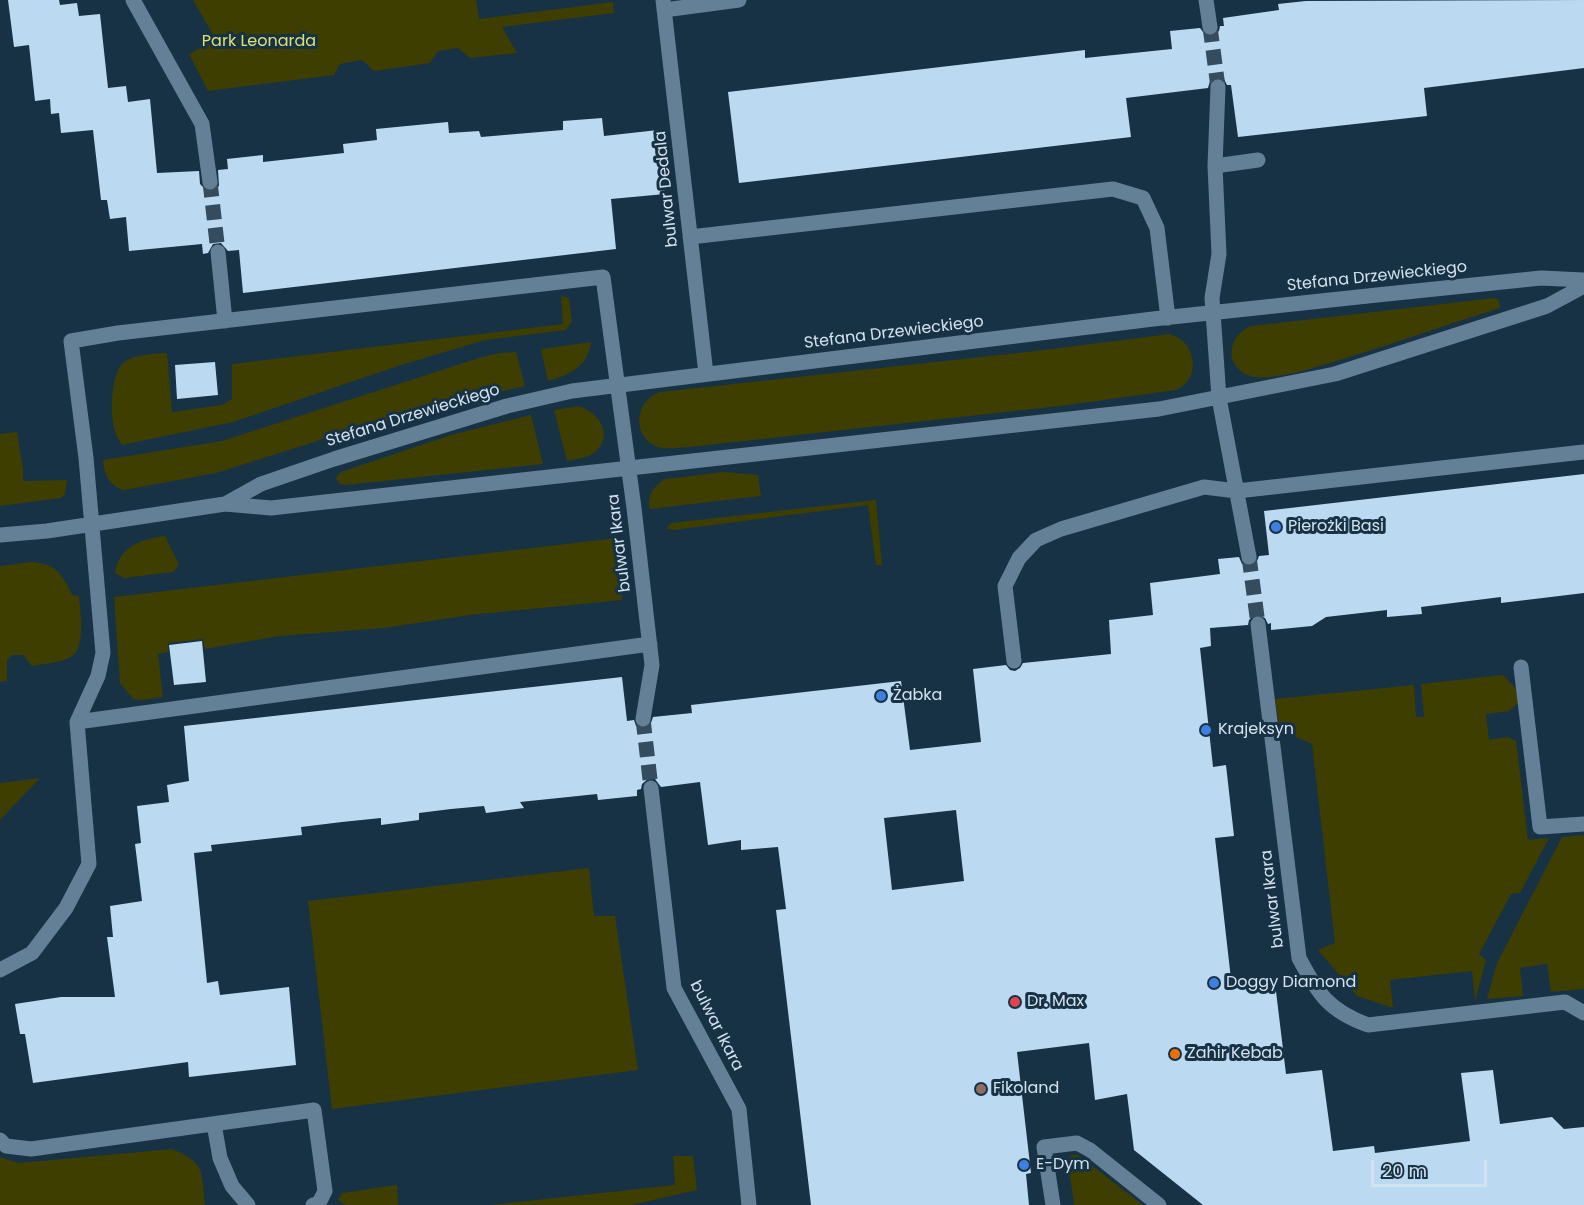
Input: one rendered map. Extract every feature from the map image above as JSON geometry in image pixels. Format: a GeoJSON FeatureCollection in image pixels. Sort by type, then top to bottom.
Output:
{"type":"FeatureCollection","features":[{"type":"Feature","properties":{"kind":"street"},"geometry":{"type":"LineString","coordinates":[[133,0],[202,124],[210,182]]}},
{"type":"Feature","properties":{"kind":"street"},"geometry":{"type":"LineString","coordinates":[[664,5],[739,0]]}},
{"type":"Feature","properties":{"kind":"street"},"geometry":{"type":"LineString","coordinates":[[1206,0],[1210,27]]}},
{"type":"Feature","properties":{"kind":"street","name":"bulwar Dedala"},"geometry":{"type":"LineString","coordinates":[[664,5],[706,374]]}},
{"type":"Feature","properties":{"kind":"street"},"geometry":{"type":"LineString","coordinates":[[1218,87],[1215,166],[1219,254],[1212,298],[1219,398],[1249,557]]}},
{"type":"Feature","properties":{"kind":"street"},"geometry":{"type":"LineString","coordinates":[[1215,166],[1258,160]]}},
{"type":"Feature","properties":{"kind":"street"},"geometry":{"type":"LineString","coordinates":[[690,237],[1113,189],[1143,198],[1157,228],[1168,318]]}},
{"type":"Feature","properties":{"kind":"street"},"geometry":{"type":"LineString","coordinates":[[0,970],[32,954],[66,908],[90,864],[77,722],[98,676],[104,653],[93,524],[70,341],[225,321],[218,252]]}},
{"type":"Feature","properties":{"kind":"street","name":"bulwar Ikara"},"geometry":{"type":"LineString","coordinates":[[225,321],[603,277],[652,664],[643,719]]}},
{"type":"Feature","properties":{"kind":"street","name":"Stefana Drzewieckiego"},"geometry":{"type":"LineString","coordinates":[[225,504],[261,484],[308,468],[507,406],[572,391],[1213,313],[1541,278],[1584,280]]}},
{"type":"Feature","properties":{"kind":"street","name":"Stefana Drzewieckiego"},"geometry":{"type":"LineString","coordinates":[[0,535],[47,531],[225,504],[271,508],[1159,410],[1335,374],[1547,306],[1584,286]]}},
{"type":"Feature","properties":{"kind":"street"},"geometry":{"type":"LineString","coordinates":[[1014,661],[1005,586],[1019,558],[1036,540],[1061,529],[1204,487],[1237,490],[1584,452]]}},
{"type":"Feature","properties":{"kind":"street","name":"bulwar Ikara"},"geometry":{"type":"LineString","coordinates":[[1258,624],[1299,958],[1311,982],[1327,1003],[1347,1017],[1368,1025],[1565,1002],[1584,1013]]}},
{"type":"Feature","properties":{"kind":"street"},"geometry":{"type":"LineString","coordinates":[[77,722],[650,644]]}},
{"type":"Feature","properties":{"kind":"street"},"geometry":{"type":"LineString","coordinates":[[1521,667],[1540,827],[1584,824]]}},
{"type":"Feature","properties":{"kind":"street","name":"bulwar Ikara"},"geometry":{"type":"LineString","coordinates":[[651,788],[674,988],[739,1109],[749,1205]]}},
{"type":"Feature","properties":{"kind":"street"},"geometry":{"type":"LineString","coordinates":[[0,1140],[6,1146],[31,1149],[314,1110],[325,1191],[319,1203],[313,1205]]}},
{"type":"Feature","properties":{"kind":"street"},"geometry":{"type":"LineString","coordinates":[[214,1124],[220,1158],[232,1186],[248,1205]]}},
{"type":"Feature","properties":{"kind":"street"},"geometry":{"type":"LineString","coordinates":[[1053,1205],[1044,1147],[1077,1143],[1090,1150],[1158,1205]]}},
{"type":"Feature","properties":{"kind":"green space","name":"Park Leonarda"},"geometry":{"type":"Polygon","coordinates":[[[193,0],[476,0],[479,19],[613,2],[614,13],[502,27],[517,53],[470,58],[458,48],[438,51],[430,63],[374,71],[362,60],[340,64],[334,75],[208,91],[189,54],[216,40],[193,0]]]}},
{"type":"Feature","properties":{"kind":"green space"},"geometry":{"type":"Polygon","coordinates":[[[561,296],[569,298],[572,321],[566,330],[485,340],[401,365],[233,422],[122,445],[117,437],[112,404],[116,377],[122,364],[137,356],[167,353],[172,412],[222,405],[232,399],[232,364],[563,324],[561,296]]]}},
{"type":"Feature","properties":{"kind":"green space"},"geometry":{"type":"Polygon","coordinates":[[[1494,298],[1499,300],[1500,308],[1311,369],[1268,377],[1255,377],[1242,372],[1233,360],[1232,346],[1235,340],[1245,329],[1252,326],[1494,298]]]}},
{"type":"Feature","properties":{"kind":"green space"},"geometry":{"type":"Polygon","coordinates":[[[1170,334],[1183,341],[1193,361],[1188,381],[1176,390],[1060,406],[690,447],[662,448],[653,445],[641,431],[639,422],[644,405],[650,397],[660,392],[1170,334]]]}},
{"type":"Feature","properties":{"kind":"green space"},"geometry":{"type":"Polygon","coordinates":[[[591,342],[582,364],[570,373],[548,381],[541,349],[591,342]]]}},
{"type":"Feature","properties":{"kind":"green space"},"geometry":{"type":"Polygon","coordinates":[[[516,352],[525,386],[452,403],[372,430],[368,423],[216,473],[124,490],[115,486],[108,479],[105,470],[103,460],[222,441],[479,358],[516,352]]]}},
{"type":"Feature","properties":{"kind":"green space"},"geometry":{"type":"Polygon","coordinates":[[[578,406],[597,418],[604,431],[604,438],[592,454],[567,461],[554,410],[578,406]]]}},
{"type":"Feature","properties":{"kind":"green space"},"geometry":{"type":"Polygon","coordinates":[[[531,415],[543,464],[345,485],[340,484],[336,479],[341,472],[451,435],[531,415]]]}},
{"type":"Feature","properties":{"kind":"green space"},"geometry":{"type":"Polygon","coordinates":[[[17,432],[23,481],[67,480],[65,494],[61,498],[0,506],[0,434],[17,432]]]}},
{"type":"Feature","properties":{"kind":"green space"},"geometry":{"type":"Polygon","coordinates":[[[723,472],[758,475],[761,496],[650,509],[649,500],[652,492],[665,479],[723,472]]]}},
{"type":"Feature","properties":{"kind":"green space"},"geometry":{"type":"Polygon","coordinates":[[[876,500],[882,565],[876,565],[868,505],[674,530],[666,529],[671,523],[876,500]]]}},
{"type":"Feature","properties":{"kind":"green space"},"geometry":{"type":"Polygon","coordinates":[[[165,536],[179,565],[173,572],[124,578],[115,573],[121,556],[127,550],[148,539],[165,536]]]}},
{"type":"Feature","properties":{"kind":"green space"},"geometry":{"type":"Polygon","coordinates":[[[617,538],[622,600],[470,615],[384,628],[280,636],[205,649],[203,639],[168,643],[168,652],[158,654],[163,697],[133,699],[120,683],[114,597],[617,538]]]}},
{"type":"Feature","properties":{"kind":"green space"},"geometry":{"type":"Polygon","coordinates":[[[31,562],[53,568],[62,576],[72,595],[79,596],[81,630],[78,647],[75,654],[69,658],[32,666],[23,655],[12,655],[7,660],[7,681],[0,682],[0,566],[31,562]]]}},
{"type":"Feature","properties":{"kind":"green space"},"geometry":{"type":"Polygon","coordinates":[[[1503,675],[1516,689],[1518,703],[1509,711],[1486,714],[1489,740],[1508,737],[1516,741],[1528,840],[1549,838],[1520,893],[1511,894],[1479,954],[1486,960],[1475,1001],[1472,971],[1390,980],[1393,1008],[1357,996],[1318,950],[1335,943],[1312,744],[1280,730],[1275,699],[1414,685],[1416,717],[1424,717],[1421,684],[1503,675]]]}},
{"type":"Feature","properties":{"kind":"green space"},"geometry":{"type":"Polygon","coordinates":[[[40,778],[0,820],[0,783],[40,778]]]}},
{"type":"Feature","properties":{"kind":"green space"},"geometry":{"type":"Polygon","coordinates":[[[1584,835],[1584,989],[1551,992],[1547,964],[1520,968],[1523,996],[1487,999],[1497,963],[1562,837],[1584,835]]]}},
{"type":"Feature","properties":{"kind":"green space"},"geometry":{"type":"Polygon","coordinates":[[[589,868],[594,916],[615,916],[638,1070],[332,1109],[308,901],[589,868]]]}},
{"type":"Feature","properties":{"kind":"green space"},"geometry":{"type":"Polygon","coordinates":[[[172,1149],[191,1159],[200,1170],[205,1205],[0,1205],[0,1157],[19,1163],[172,1149]]]}},
{"type":"Feature","properties":{"kind":"green space"},"geometry":{"type":"Polygon","coordinates":[[[1072,1155],[1078,1155],[1143,1205],[1074,1205],[1068,1161],[1072,1155]]]}},
{"type":"Feature","properties":{"kind":"green space"},"geometry":{"type":"Polygon","coordinates":[[[673,1156],[693,1156],[697,1190],[631,1205],[490,1205],[675,1185],[673,1156]]]}},
{"type":"Feature","properties":{"kind":"green space"},"geometry":{"type":"Polygon","coordinates":[[[397,1185],[398,1205],[345,1205],[338,1200],[342,1193],[397,1185]]]}},
{"type":"Feature","properties":{"kind":"building"},"geometry":{"type":"Polygon","coordinates":[[[8,0],[59,0],[60,5],[77,3],[79,16],[100,14],[108,88],[126,86],[128,102],[150,99],[157,173],[199,171],[200,184],[207,191],[212,192],[219,186],[218,170],[228,169],[227,159],[263,155],[263,162],[344,153],[343,144],[377,140],[376,129],[448,122],[449,133],[479,131],[481,137],[563,130],[563,121],[602,118],[604,136],[658,130],[665,194],[611,199],[616,249],[243,293],[239,250],[228,251],[221,243],[213,244],[208,253],[203,254],[202,244],[129,251],[126,217],[110,219],[107,200],[101,200],[93,130],[61,133],[59,113],[51,114],[50,99],[35,101],[29,45],[14,47],[8,0]]]}},
{"type":"Feature","properties":{"kind":"building"},"geometry":{"type":"Polygon","coordinates":[[[1584,0],[1584,68],[1424,88],[1427,116],[1238,137],[1231,85],[1227,85],[1224,79],[1218,77],[1210,81],[1208,88],[1126,98],[1131,137],[739,183],[728,92],[1085,50],[1085,58],[1172,49],[1170,31],[1200,28],[1206,36],[1212,36],[1219,31],[1220,26],[1224,26],[1223,18],[1279,10],[1278,4],[1306,1],[1584,0]]]}},
{"type":"Feature","properties":{"kind":"building"},"geometry":{"type":"Polygon","coordinates":[[[215,362],[218,395],[177,399],[175,365],[215,362]]]}},
{"type":"Feature","properties":{"kind":"building"},"geometry":{"type":"Polygon","coordinates":[[[1584,474],[1584,593],[1501,603],[1501,597],[1421,607],[1422,614],[1387,617],[1387,610],[1326,617],[1312,626],[1271,630],[1271,623],[1268,624],[1265,618],[1256,614],[1249,620],[1248,625],[1210,628],[1211,646],[1200,648],[1213,767],[1226,765],[1234,836],[1215,838],[1232,988],[1275,983],[1286,1074],[1322,1070],[1333,1151],[1374,1146],[1375,1153],[1470,1141],[1461,1073],[1493,1070],[1500,1124],[1552,1117],[1564,1129],[1584,1127],[1584,1205],[1203,1205],[1134,1150],[1127,1094],[1095,1100],[1089,1043],[1017,1052],[1031,1173],[1026,1174],[1029,1205],[811,1205],[776,910],[786,909],[778,847],[741,850],[741,840],[708,845],[700,782],[661,787],[655,779],[649,778],[642,784],[641,789],[637,790],[637,796],[598,800],[597,794],[520,802],[524,808],[486,813],[484,806],[451,809],[419,813],[419,820],[381,825],[381,818],[342,822],[301,827],[302,835],[211,845],[212,851],[194,853],[207,983],[218,981],[220,995],[289,987],[296,1065],[189,1077],[188,1062],[33,1083],[25,1034],[20,1034],[15,1004],[61,997],[115,997],[107,937],[113,937],[110,906],[142,901],[135,844],[141,843],[137,806],[169,802],[167,785],[189,781],[184,726],[622,677],[627,721],[634,720],[636,726],[642,729],[650,726],[653,717],[692,713],[691,705],[901,681],[910,750],[981,742],[973,669],[1006,665],[1010,670],[1015,671],[1023,663],[1111,654],[1109,620],[1153,615],[1150,583],[1220,574],[1218,559],[1239,557],[1242,564],[1250,567],[1256,564],[1259,556],[1269,555],[1264,511],[1584,474]],[[956,810],[884,818],[892,890],[964,881],[956,810]]]}},
{"type":"Feature","properties":{"kind":"building"},"geometry":{"type":"Polygon","coordinates":[[[202,641],[206,682],[174,685],[169,645],[202,641]]]}},
{"type":"Feature","properties":{"kind":"tunnel"},"geometry":{"type":"LineString","coordinates":[[1210,27],[1218,87]]}},
{"type":"Feature","properties":{"kind":"tunnel"},"geometry":{"type":"LineString","coordinates":[[210,182],[218,252]]}},
{"type":"Feature","properties":{"kind":"tunnel"},"geometry":{"type":"LineString","coordinates":[[1249,557],[1258,624]]}},
{"type":"Feature","properties":{"kind":"tunnel"},"geometry":{"type":"LineString","coordinates":[[643,719],[651,788]]}},
{"type":"Feature","properties":{"kind":"place","name":"Pierożki Basi"},"geometry":{"type":"Point","coordinates":[1276,527]}},
{"type":"Feature","properties":{"kind":"place","name":"Żabka"},"geometry":{"type":"Point","coordinates":[881,696]}},
{"type":"Feature","properties":{"kind":"place","name":"Krajeksyn"},"geometry":{"type":"Point","coordinates":[1206,730]}},
{"type":"Feature","properties":{"kind":"place","name":"Doggy Diamond"},"geometry":{"type":"Point","coordinates":[1214,983]}},
{"type":"Feature","properties":{"kind":"place","name":"Dr. Max"},"geometry":{"type":"Point","coordinates":[1015,1002]}},
{"type":"Feature","properties":{"kind":"place","name":"Zahir Kebab"},"geometry":{"type":"Point","coordinates":[1175,1054]}},
{"type":"Feature","properties":{"kind":"place","name":"Fikoland"},"geometry":{"type":"Point","coordinates":[981,1089]}},
{"type":"Feature","properties":{"kind":"place","name":"E-Dym"},"geometry":{"type":"Point","coordinates":[1024,1165]}}]}
